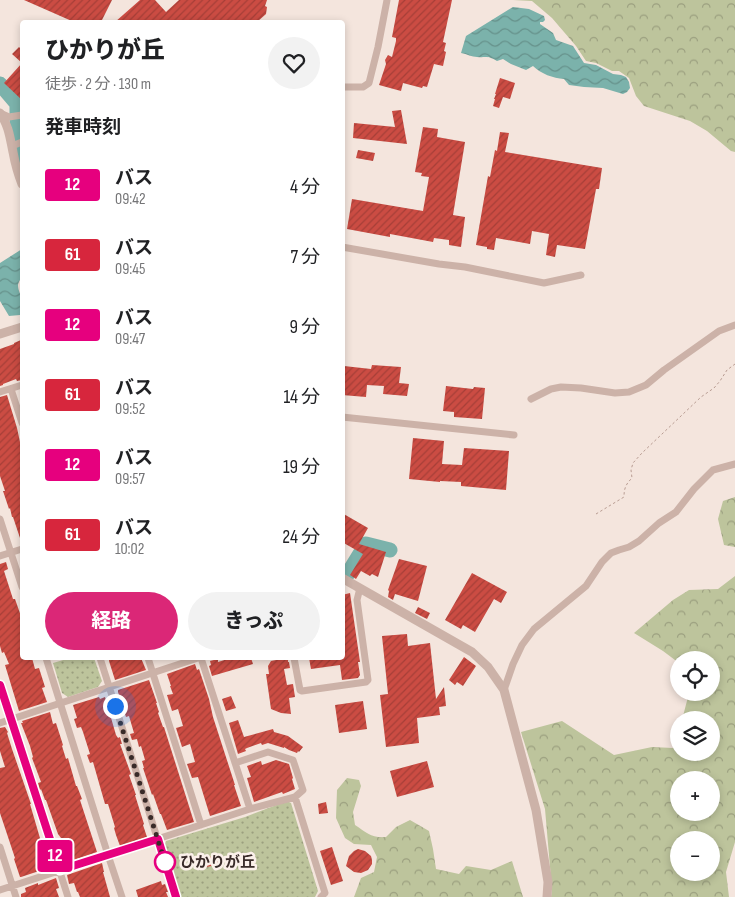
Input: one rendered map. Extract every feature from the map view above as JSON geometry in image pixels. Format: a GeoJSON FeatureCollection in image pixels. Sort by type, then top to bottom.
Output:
{"type":"FeatureCollection","features":[{"type":"Feature","properties":{"kind":"street"},"geometry":{"type":"LineString","coordinates":[[345,86],[363,87],[369,83],[387,0]]}},
{"type":"Feature","properties":{"kind":"street"},"geometry":{"type":"LineString","coordinates":[[0,113],[9,117],[20,116]]}},
{"type":"Feature","properties":{"kind":"street"},"geometry":{"type":"LineString","coordinates":[[0,113],[8,127],[20,177]]}},
{"type":"Feature","properties":{"kind":"street"},"geometry":{"type":"LineString","coordinates":[[12,146],[20,143]]}},
{"type":"Feature","properties":{"kind":"street"},"geometry":{"type":"LineString","coordinates":[[345,248],[465,267],[544,283],[581,275]]}},
{"type":"Feature","properties":{"kind":"street"},"geometry":{"type":"LineString","coordinates":[[531,399],[551,389],[561,387],[629,392],[646,385],[664,370],[719,332],[735,325]]}},
{"type":"Feature","properties":{"kind":"street"},"geometry":{"type":"LineString","coordinates":[[0,334],[20,327]]}},
{"type":"Feature","properties":{"kind":"street"},"geometry":{"type":"LineString","coordinates":[[0,392],[20,386]]}},
{"type":"Feature","properties":{"kind":"street"},"geometry":{"type":"LineString","coordinates":[[12,389],[20,415]]}},
{"type":"Feature","properties":{"kind":"street"},"geometry":{"type":"LineString","coordinates":[[345,417],[514,435]]}},
{"type":"Feature","properties":{"kind":"street"},"geometry":{"type":"LineString","coordinates":[[504,690],[522,645],[534,629],[586,586],[602,562],[611,553],[629,547],[639,541],[659,523],[676,512],[701,480],[713,470],[735,464]]}},
{"type":"Feature","properties":{"kind":"street"},"geometry":{"type":"LineString","coordinates":[[0,519],[20,581]]}},
{"type":"Feature","properties":{"kind":"street"},"geometry":{"type":"LineString","coordinates":[[0,556],[20,550]]}},
{"type":"Feature","properties":{"kind":"street"},"geometry":{"type":"LineString","coordinates":[[345,580],[472,652],[488,667],[504,690],[536,810],[548,882],[546,897]]}},
{"type":"Feature","properties":{"kind":"street"},"geometry":{"type":"LineString","coordinates":[[294,660],[300,690],[302,691],[366,682],[368,680],[357,600],[360,588]]}},
{"type":"Feature","properties":{"kind":"street"},"geometry":{"type":"LineString","coordinates":[[47,660],[122,897]]}},
{"type":"Feature","properties":{"kind":"street"},"geometry":{"type":"LineString","coordinates":[[101,660],[176,897]]}},
{"type":"Feature","properties":{"kind":"street"},"geometry":{"type":"LineString","coordinates":[[149,660],[201,824]]}},
{"type":"Feature","properties":{"kind":"street"},"geometry":{"type":"LineString","coordinates":[[0,723],[193,660]]}},
{"type":"Feature","properties":{"kind":"street"},"geometry":{"type":"LineString","coordinates":[[201,660],[250,808]]}},
{"type":"Feature","properties":{"kind":"street"},"geometry":{"type":"LineString","coordinates":[[0,685],[68,897]]}},
{"type":"Feature","properties":{"kind":"street"},"geometry":{"type":"LineString","coordinates":[[0,890],[250,808],[295,798],[303,790],[293,760],[268,752],[235,763]]}},
{"type":"Feature","properties":{"kind":"street"},"geometry":{"type":"LineString","coordinates":[[295,798],[325,893],[321,897]]}},
{"type":"Feature","properties":{"kind":"street"},"geometry":{"type":"LineString","coordinates":[[0,847],[16,897]]}},
{"type":"Feature","properties":{"kind":"path"},"geometry":{"type":"LineString","coordinates":[[596,514],[624,497],[626,484],[632,478],[633,463],[700,397],[714,388],[727,370],[735,364]]}},
{"type":"Feature","properties":{"kind":"green space"},"geometry":{"type":"Polygon","coordinates":[[[513,0],[735,0],[735,152],[690,121],[644,106],[636,96],[629,78],[619,71],[612,71],[596,63],[586,61],[552,18],[532,1],[513,0]]]}},
{"type":"Feature","properties":{"kind":"green space"},"geometry":{"type":"Polygon","coordinates":[[[735,497],[735,547],[724,545],[718,519],[723,501],[735,497]]]}},
{"type":"Feature","properties":{"kind":"green space"},"geometry":{"type":"Polygon","coordinates":[[[735,576],[735,842],[726,872],[729,897],[551,897],[545,809],[521,732],[562,721],[614,755],[652,747],[670,748],[670,761],[720,761],[720,711],[684,711],[687,701],[720,701],[720,651],[670,651],[670,656],[634,633],[673,600],[689,590],[718,589],[735,576]]]}},
{"type":"Feature","properties":{"kind":"green space"},"geometry":{"type":"Polygon","coordinates":[[[63,660],[95,660],[102,681],[98,687],[68,697],[62,693],[53,663],[63,660]]]}},
{"type":"Feature","properties":{"kind":"green space"},"geometry":{"type":"Polygon","coordinates":[[[347,778],[359,780],[361,786],[353,812],[355,825],[373,836],[386,837],[396,827],[410,820],[429,831],[436,869],[459,874],[466,866],[491,870],[512,861],[523,897],[354,897],[361,878],[374,872],[377,857],[371,845],[354,844],[345,838],[336,818],[337,790],[347,778]]]}},
{"type":"Feature","properties":{"kind":"green space"},"geometry":{"type":"Polygon","coordinates":[[[287,801],[291,803],[318,891],[315,897],[181,897],[164,847],[166,841],[245,817],[287,801]]]}},
{"type":"Feature","properties":{"kind":"water"},"geometry":{"type":"Polygon","coordinates":[[[513,7],[529,9],[544,16],[545,20],[540,22],[540,24],[553,33],[556,40],[573,46],[584,63],[596,65],[613,74],[626,77],[630,88],[623,94],[603,88],[569,85],[564,79],[547,75],[533,66],[526,70],[503,59],[497,61],[489,57],[475,57],[461,53],[466,36],[513,7]]]}},
{"type":"Feature","properties":{"kind":"water"},"geometry":{"type":"Polygon","coordinates":[[[20,250],[20,281],[18,289],[20,294],[20,315],[9,316],[0,301],[0,263],[20,250]]]}},
{"type":"Feature","properties":{"kind":"building"},"geometry":{"type":"Polygon","coordinates":[[[24,0],[112,0],[102,20],[69,20],[24,0]]]}},
{"type":"Feature","properties":{"kind":"building"},"geometry":{"type":"Polygon","coordinates":[[[140,0],[155,0],[166,12],[179,0],[267,0],[265,6],[267,7],[266,14],[259,20],[117,20],[140,0]]]}},
{"type":"Feature","properties":{"kind":"building"},"geometry":{"type":"Polygon","coordinates":[[[399,0],[452,0],[443,42],[446,43],[444,51],[446,52],[443,66],[434,64],[427,87],[423,86],[422,88],[403,83],[401,91],[379,85],[386,64],[385,60],[388,55],[392,57],[396,41],[396,38],[392,37],[399,0]]]}},
{"type":"Feature","properties":{"kind":"building"},"geometry":{"type":"Polygon","coordinates":[[[19,47],[20,61],[12,54],[19,47]]]}},
{"type":"Feature","properties":{"kind":"building"},"geometry":{"type":"Polygon","coordinates":[[[20,65],[20,98],[4,83],[20,65]]]}},
{"type":"Feature","properties":{"kind":"building"},"geometry":{"type":"Polygon","coordinates":[[[500,78],[515,83],[510,99],[503,97],[499,108],[493,106],[500,78]]]}},
{"type":"Feature","properties":{"kind":"building"},"geometry":{"type":"Polygon","coordinates":[[[401,110],[407,144],[353,138],[354,123],[395,127],[392,111],[401,110]]]}},
{"type":"Feature","properties":{"kind":"building"},"geometry":{"type":"Polygon","coordinates":[[[423,127],[438,129],[437,137],[465,142],[453,215],[465,217],[461,247],[449,245],[449,240],[434,238],[433,242],[347,229],[352,199],[423,211],[429,177],[421,176],[422,173],[415,172],[423,127]]]}},
{"type":"Feature","properties":{"kind":"building"},"geometry":{"type":"Polygon","coordinates":[[[500,132],[509,133],[505,152],[602,168],[599,189],[596,189],[585,249],[557,245],[555,257],[546,255],[549,234],[532,231],[530,244],[496,238],[494,250],[476,245],[488,176],[490,177],[500,132]]]}},
{"type":"Feature","properties":{"kind":"building"},"geometry":{"type":"Polygon","coordinates":[[[358,150],[375,153],[373,161],[356,158],[358,150]]]}},
{"type":"Feature","properties":{"kind":"building"},"geometry":{"type":"Polygon","coordinates":[[[20,340],[20,380],[17,381],[16,379],[0,386],[0,349],[20,340]]]}},
{"type":"Feature","properties":{"kind":"building"},"geometry":{"type":"Polygon","coordinates":[[[372,365],[401,367],[399,383],[409,384],[407,396],[383,394],[384,386],[367,385],[366,397],[345,395],[345,366],[371,369],[372,365]]]}},
{"type":"Feature","properties":{"kind":"building"},"geometry":{"type":"Polygon","coordinates":[[[446,386],[473,389],[474,387],[485,388],[482,419],[454,417],[454,412],[443,411],[446,386]]]}},
{"type":"Feature","properties":{"kind":"building"},"geometry":{"type":"Polygon","coordinates":[[[7,395],[20,442],[20,538],[3,491],[5,491],[0,476],[0,397],[7,395]]]}},
{"type":"Feature","properties":{"kind":"building"},"geometry":{"type":"Polygon","coordinates":[[[413,438],[444,441],[442,464],[462,465],[464,448],[509,451],[506,490],[461,486],[461,482],[409,479],[413,438]]]}},
{"type":"Feature","properties":{"kind":"building"},"geometry":{"type":"Polygon","coordinates":[[[345,515],[368,528],[359,544],[386,552],[378,577],[372,574],[370,576],[361,571],[356,579],[350,575],[363,554],[345,544],[345,515]]]}},
{"type":"Feature","properties":{"kind":"building"},"geometry":{"type":"Polygon","coordinates":[[[399,559],[427,566],[418,601],[395,594],[393,600],[388,597],[388,590],[399,559]]]}},
{"type":"Feature","properties":{"kind":"building"},"geometry":{"type":"Polygon","coordinates":[[[6,562],[8,569],[4,571],[20,613],[20,660],[33,660],[35,669],[39,668],[45,687],[42,688],[47,702],[19,711],[5,665],[9,664],[0,646],[0,564],[6,562]]]}},
{"type":"Feature","properties":{"kind":"building"},"geometry":{"type":"Polygon","coordinates":[[[472,573],[507,592],[501,603],[494,599],[475,632],[463,625],[461,629],[445,620],[472,573]]]}},
{"type":"Feature","properties":{"kind":"building"},"geometry":{"type":"Polygon","coordinates":[[[350,593],[360,662],[358,662],[360,675],[358,678],[342,680],[340,665],[311,669],[309,660],[345,660],[345,594],[350,593]]]}},
{"type":"Feature","properties":{"kind":"building"},"geometry":{"type":"Polygon","coordinates":[[[418,607],[430,613],[427,619],[415,613],[418,607]]]}},
{"type":"Feature","properties":{"kind":"building"},"geometry":{"type":"Polygon","coordinates":[[[407,634],[408,646],[430,643],[436,699],[444,687],[446,706],[439,707],[440,715],[417,718],[419,743],[386,747],[380,695],[388,694],[382,636],[407,634]]]}},
{"type":"Feature","properties":{"kind":"building"},"geometry":{"type":"Polygon","coordinates":[[[464,657],[476,666],[463,686],[457,682],[455,685],[449,680],[464,657]]]}},
{"type":"Feature","properties":{"kind":"building"},"geometry":{"type":"Polygon","coordinates":[[[142,660],[146,670],[115,680],[109,661],[142,660]]]}},
{"type":"Feature","properties":{"kind":"building"},"geometry":{"type":"Polygon","coordinates":[[[218,660],[218,662],[224,660],[252,660],[253,664],[212,676],[209,666],[211,665],[210,661],[218,660]]]}},
{"type":"Feature","properties":{"kind":"building"},"geometry":{"type":"Polygon","coordinates":[[[288,660],[289,662],[290,668],[284,669],[287,685],[293,684],[295,697],[289,698],[291,714],[271,709],[266,674],[269,674],[268,666],[271,661],[288,660]]]}},
{"type":"Feature","properties":{"kind":"building"},"geometry":{"type":"Polygon","coordinates":[[[195,664],[197,670],[199,669],[209,699],[241,806],[210,816],[198,777],[192,778],[187,764],[195,762],[190,744],[182,747],[176,728],[183,726],[178,709],[172,711],[167,695],[173,694],[167,674],[195,664]]]}},
{"type":"Feature","properties":{"kind":"building"},"geometry":{"type":"Polygon","coordinates":[[[149,680],[194,822],[167,830],[143,768],[142,761],[145,760],[141,746],[139,747],[137,739],[132,740],[130,734],[134,733],[129,716],[126,717],[118,692],[118,690],[149,680]]]}},
{"type":"Feature","properties":{"kind":"building"},"geometry":{"type":"Polygon","coordinates":[[[231,696],[236,708],[226,711],[222,699],[231,696]]]}},
{"type":"Feature","properties":{"kind":"building"},"geometry":{"type":"Polygon","coordinates":[[[99,697],[100,699],[105,697],[116,735],[118,738],[120,737],[122,744],[120,744],[131,774],[129,775],[147,837],[120,846],[93,762],[90,763],[87,755],[90,754],[83,732],[81,727],[77,728],[74,719],[77,718],[73,705],[99,697]]]}},
{"type":"Feature","properties":{"kind":"building"},"geometry":{"type":"Polygon","coordinates":[[[363,701],[367,729],[339,733],[335,705],[363,701]]]}},
{"type":"Feature","properties":{"kind":"building"},"geometry":{"type":"Polygon","coordinates":[[[50,712],[53,724],[56,723],[66,759],[68,758],[82,799],[80,800],[97,852],[67,862],[61,838],[40,790],[38,783],[41,782],[21,723],[23,723],[22,721],[50,712]]]}},
{"type":"Feature","properties":{"kind":"building"},"geometry":{"type":"Polygon","coordinates":[[[238,720],[244,737],[273,729],[274,732],[288,736],[303,747],[297,753],[284,747],[268,743],[262,745],[261,743],[247,748],[245,749],[246,751],[238,754],[229,723],[238,720]]]}},
{"type":"Feature","properties":{"kind":"building"},"geometry":{"type":"Polygon","coordinates":[[[5,727],[31,804],[42,845],[51,867],[21,877],[0,813],[0,768],[5,767],[0,751],[0,728],[5,727]]]}},
{"type":"Feature","properties":{"kind":"building"},"geometry":{"type":"Polygon","coordinates":[[[276,760],[289,764],[295,789],[254,802],[247,778],[251,777],[247,766],[261,761],[262,765],[276,760]]]}},
{"type":"Feature","properties":{"kind":"building"},"geometry":{"type":"Polygon","coordinates":[[[427,761],[434,787],[397,797],[390,771],[427,761]]]}},
{"type":"Feature","properties":{"kind":"building"},"geometry":{"type":"Polygon","coordinates":[[[326,802],[328,813],[319,814],[318,804],[326,802]]]}},
{"type":"Feature","properties":{"kind":"building"},"geometry":{"type":"Polygon","coordinates":[[[332,847],[343,881],[331,885],[320,851],[332,847]]]}},
{"type":"Feature","properties":{"kind":"building"},"geometry":{"type":"Polygon","coordinates":[[[358,849],[365,851],[371,856],[372,860],[368,870],[361,873],[354,872],[346,866],[349,856],[358,849]]]}},
{"type":"Feature","properties":{"kind":"building"},"geometry":{"type":"Polygon","coordinates":[[[217,855],[219,864],[203,868],[201,859],[217,855]]]}},
{"type":"Feature","properties":{"kind":"building"},"geometry":{"type":"Polygon","coordinates":[[[102,863],[110,897],[80,897],[74,883],[69,884],[67,875],[102,863]]]}},
{"type":"Feature","properties":{"kind":"building"},"geometry":{"type":"Polygon","coordinates":[[[56,878],[59,888],[56,889],[59,897],[21,897],[21,894],[26,892],[25,888],[56,878]]]}},
{"type":"Feature","properties":{"kind":"building"},"geometry":{"type":"Polygon","coordinates":[[[161,881],[162,885],[165,884],[168,897],[138,897],[136,890],[161,881]]]}},
{"type":"Feature","properties":{"kind":"waterway"},"geometry":{"type":"LineString","coordinates":[[0,84],[17,104],[17,150],[20,160]]}},
{"type":"Feature","properties":{"kind":"waterway"},"geometry":{"type":"LineString","coordinates":[[345,575],[347,575],[366,544],[390,550]]}},
{"type":"Feature","properties":{"kind":"bus line","name":"12"},"geometry":{"type":"LineString","coordinates":[[0,685],[60,870],[158,839],[176,897]]}},
{"type":"Feature","properties":{"kind":"place","name":"ひかりが丘"},"geometry":{"type":"Point","coordinates":[165,862]}},
{"type":"Feature","properties":{"kind":"route"},"geometry":{"type":"LineString","coordinates":[[115,706],[165,862]]}}]}
